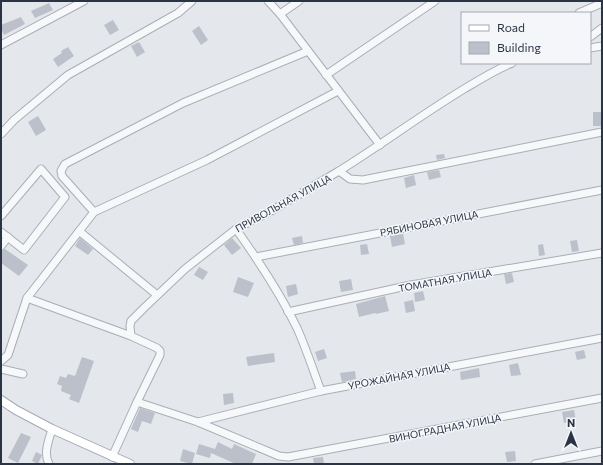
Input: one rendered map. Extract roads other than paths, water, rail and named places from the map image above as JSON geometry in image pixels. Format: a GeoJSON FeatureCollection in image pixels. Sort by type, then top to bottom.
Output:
{"type":"FeatureCollection","features":[{"type":"Feature","properties":{"kind":"main road"},"geometry":{"type":"LineString","coordinates":[[1,400],[16,410],[52,429],[120,462]]}},
{"type":"Feature","properties":{"kind":"street"},"geometry":{"type":"LineString","coordinates":[[1,45],[84,1]]}},
{"type":"Feature","properties":{"kind":"street"},"geometry":{"type":"LineString","coordinates":[[1,134],[14,120],[68,75],[178,13],[192,1]]}},
{"type":"Feature","properties":{"kind":"street"},"geometry":{"type":"LineString","coordinates":[[268,1],[280,14],[380,145]]}},
{"type":"Feature","properties":{"kind":"street"},"geometry":{"type":"LineString","coordinates":[[280,14],[299,1]]}},
{"type":"Feature","properties":{"kind":"street"},"geometry":{"type":"LineString","coordinates":[[326,75],[435,1]]}},
{"type":"Feature","properties":{"kind":"street"},"geometry":{"type":"LineString","coordinates":[[581,12],[602,3]]}},
{"type":"Feature","properties":{"kind":"street"},"geometry":{"type":"LineString","coordinates":[[591,36],[602,28]]}},
{"type":"Feature","properties":{"kind":"street"},"geometry":{"type":"LineString","coordinates":[[591,48],[602,46]]}},
{"type":"Feature","properties":{"kind":"street"},"geometry":{"type":"LineString","coordinates":[[94,212],[62,176],[61,171],[66,164],[183,104],[308,51]]}},
{"type":"Feature","properties":{"kind":"street"},"geometry":{"type":"LineString","coordinates":[[339,171],[380,145],[442,102],[499,68],[509,64]]}},
{"type":"Feature","properties":{"kind":"street"},"geometry":{"type":"LineString","coordinates":[[1,361],[8,355],[27,298],[94,212],[207,160],[338,91]]}},
{"type":"Feature","properties":{"kind":"street","name":"ПРИВОЛЬНАЯ УЛИЦА"},"geometry":{"type":"LineString","coordinates":[[131,336],[131,322],[185,269],[236,229],[271,211],[339,171],[350,179],[363,180],[602,132]]}},
{"type":"Feature","properties":{"kind":"street"},"geometry":{"type":"LineString","coordinates":[[1,216],[41,169],[65,197],[24,250],[1,232]]}},
{"type":"Feature","properties":{"kind":"street","name":"РЯБИНОВАЯ УЛИЦА"},"geometry":{"type":"LineString","coordinates":[[256,257],[602,190]]}},
{"type":"Feature","properties":{"kind":"street"},"geometry":{"type":"LineString","coordinates":[[236,229],[256,257],[297,328],[321,391]]}},
{"type":"Feature","properties":{"kind":"street"},"geometry":{"type":"LineString","coordinates":[[79,232],[157,296]]}},
{"type":"Feature","properties":{"kind":"street"},"geometry":{"type":"LineString","coordinates":[[1,246],[8,237]]}},
{"type":"Feature","properties":{"kind":"street","name":"ТОМАТНАЯ УЛИЦА"},"geometry":{"type":"LineString","coordinates":[[288,312],[411,285],[602,252]]}},
{"type":"Feature","properties":{"kind":"street"},"geometry":{"type":"LineString","coordinates":[[27,298],[131,336],[154,346],[160,351],[159,359],[137,402],[120,462]]}},
{"type":"Feature","properties":{"kind":"street","name":"УРОЖАЙНАЯ УЛИЦА"},"geometry":{"type":"LineString","coordinates":[[198,422],[321,391],[602,338]]}},
{"type":"Feature","properties":{"kind":"street"},"geometry":{"type":"LineString","coordinates":[[1,368],[23,374]]}},
{"type":"Feature","properties":{"kind":"street","name":"ВИНОГРАДНАЯ УЛИЦА"},"geometry":{"type":"LineString","coordinates":[[198,422],[279,456],[288,457],[602,398]]}},
{"type":"Feature","properties":{"kind":"street"},"geometry":{"type":"LineString","coordinates":[[137,402],[198,422]]}},
{"type":"Feature","properties":{"kind":"street"},"geometry":{"type":"LineString","coordinates":[[49,464],[46,459],[46,455],[52,429]]}},
{"type":"Feature","properties":{"kind":"street"},"geometry":{"type":"LineString","coordinates":[[535,464],[602,451]]}}]}
